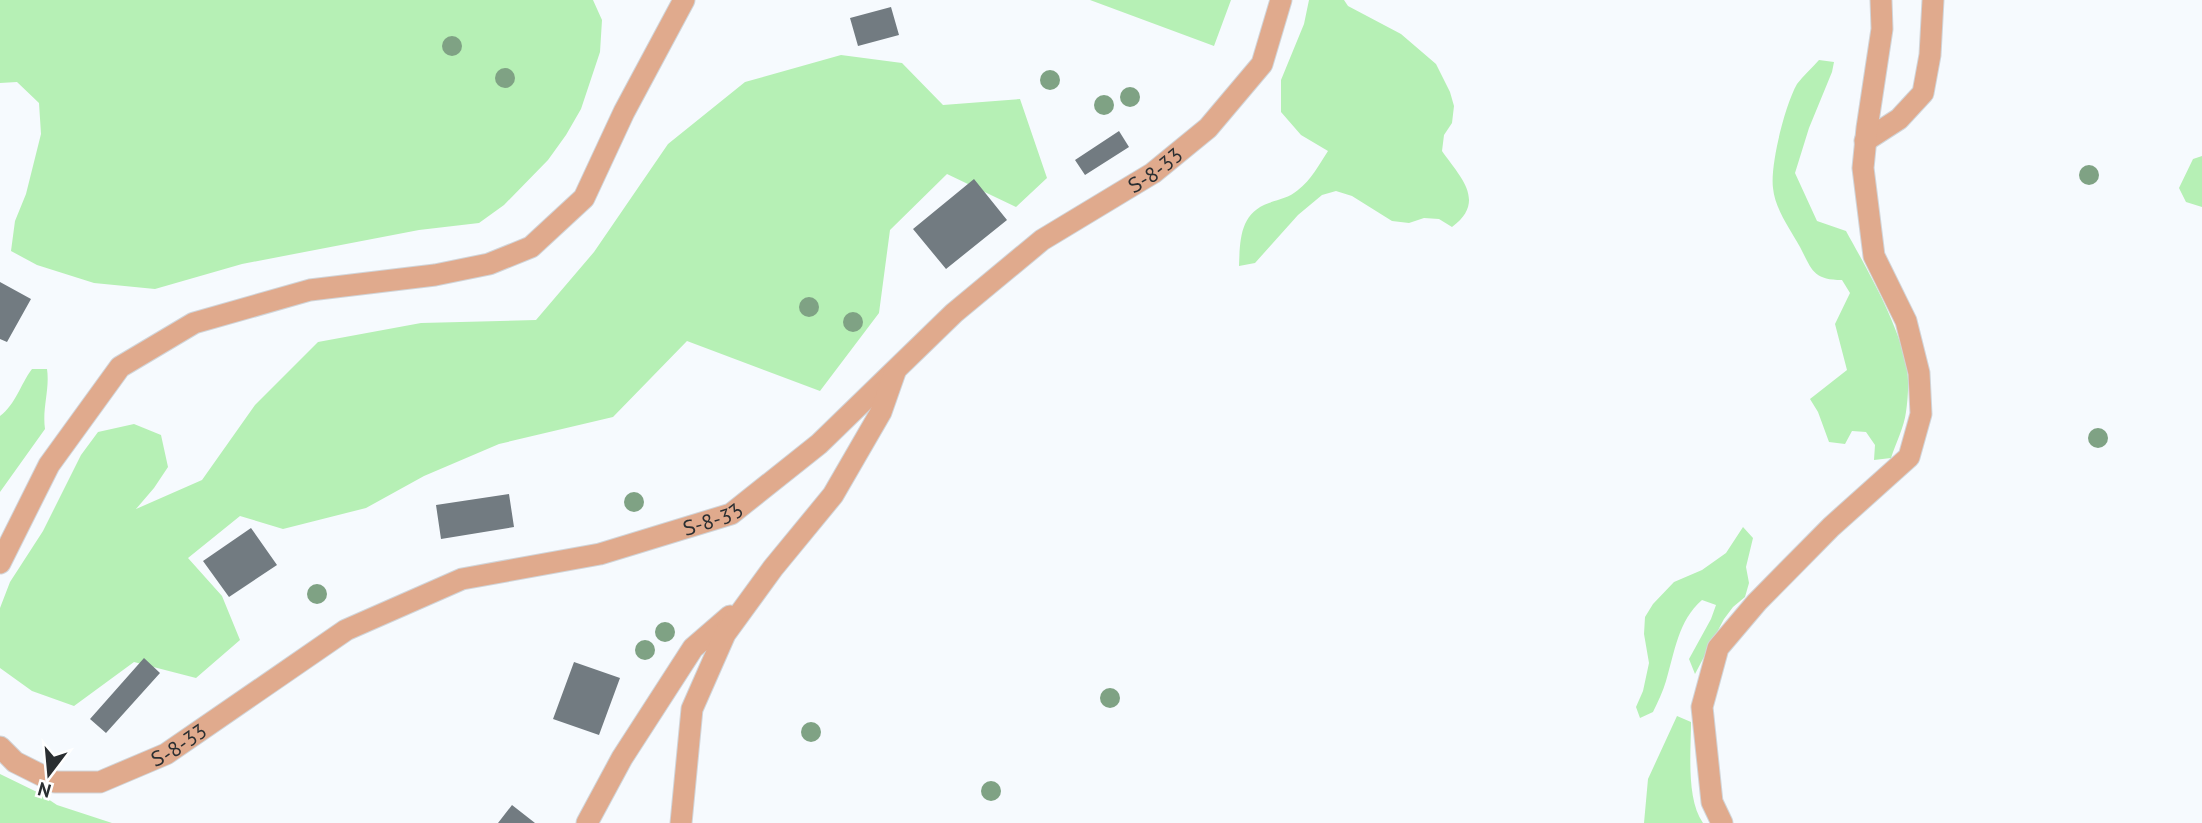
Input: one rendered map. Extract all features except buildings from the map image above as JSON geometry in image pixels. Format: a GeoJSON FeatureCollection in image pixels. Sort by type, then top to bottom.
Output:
{"type":"FeatureCollection","features":[{"type":"Feature","properties":{"kind":"street"},"geometry":{"type":"LineString","coordinates":[[0,562],[49,465],[120,367],[131,360],[194,323],[284,297],[310,290],[435,275],[489,264],[531,247],[584,198],[624,112],[684,0]]}},
{"type":"Feature","properties":{"kind":"street","name":"Տ-8-33"},"geometry":{"type":"LineString","coordinates":[[0,747],[15,762],[55,782],[100,782],[166,754],[346,630],[462,579],[600,554],[731,514],[819,444],[954,313],[1042,240],[1153,173],[1208,128],[1262,64],[1281,0]]}},
{"type":"Feature","properties":{"kind":"street"},"geometry":{"type":"LineString","coordinates":[[1722,823],[1712,802],[1702,707],[1718,648],[1757,602],[1822,536],[1909,457],[1921,414],[1919,373],[1906,321],[1874,256],[1863,168],[1882,29],[1881,0]]}},
{"type":"Feature","properties":{"kind":"street"},"geometry":{"type":"LineString","coordinates":[[1866,141],[1899,119],[1923,93],[1930,55],[1933,0]]}},
{"type":"Feature","properties":{"kind":"street"},"geometry":{"type":"LineString","coordinates":[[681,823],[692,709],[725,634],[773,568],[833,495],[881,412],[897,367]]}},
{"type":"Feature","properties":{"kind":"street"},"geometry":{"type":"LineString","coordinates":[[587,823],[622,758],[693,648],[750,598]]}},
{"type":"Feature","properties":{"kind":"green space"},"geometry":{"type":"Polygon","coordinates":[[[0,0],[593,0],[602,20],[600,52],[581,109],[566,135],[548,160],[504,205],[479,223],[419,230],[242,264],[155,289],[94,283],[37,265],[11,251],[15,221],[26,194],[41,134],[39,103],[17,82],[0,83],[0,0]]]}},
{"type":"Feature","properties":{"kind":"green space"},"geometry":{"type":"Polygon","coordinates":[[[1090,0],[1231,0],[1214,46],[1090,0]]]}},
{"type":"Feature","properties":{"kind":"green space"},"geometry":{"type":"Polygon","coordinates":[[[1309,0],[1344,0],[1348,6],[1401,34],[1436,64],[1454,106],[1452,123],[1444,135],[1442,151],[1467,189],[1468,208],[1452,227],[1439,219],[1424,218],[1409,223],[1392,221],[1352,196],[1336,191],[1322,195],[1298,215],[1255,263],[1239,266],[1241,237],[1252,213],[1259,207],[1288,197],[1303,186],[1328,151],[1301,135],[1281,112],[1281,80],[1304,24],[1309,0]]]}},
{"type":"Feature","properties":{"kind":"green space"},"geometry":{"type":"Polygon","coordinates":[[[841,55],[902,63],[943,105],[1020,99],[1047,178],[1016,207],[947,174],[890,230],[879,313],[820,391],[687,341],[613,417],[499,444],[424,476],[366,508],[283,529],[240,516],[188,558],[222,596],[240,640],[196,678],[134,662],[74,706],[32,691],[0,668],[0,608],[10,582],[43,531],[81,455],[98,432],[134,424],[161,435],[168,467],[136,509],[202,480],[255,405],[318,342],[421,323],[536,320],[594,252],[668,144],[745,82],[841,55]]]}},
{"type":"Feature","properties":{"kind":"green space"},"geometry":{"type":"Polygon","coordinates":[[[1819,60],[1834,62],[1832,72],[1809,128],[1795,173],[1817,221],[1846,231],[1882,298],[1903,352],[1908,396],[1904,423],[1891,458],[1874,460],[1875,445],[1866,432],[1852,431],[1845,444],[1829,442],[1810,399],[1847,370],[1835,324],[1850,293],[1842,280],[1819,276],[1811,268],[1780,211],[1774,196],[1773,178],[1779,135],[1792,94],[1797,84],[1819,60]]]}},
{"type":"Feature","properties":{"kind":"green space"},"geometry":{"type":"Polygon","coordinates":[[[2202,156],[2202,207],[2186,202],[2179,188],[2193,159],[2202,156]]]}},
{"type":"Feature","properties":{"kind":"green space"},"geometry":{"type":"Polygon","coordinates":[[[32,369],[47,369],[45,429],[0,492],[0,416],[14,400],[32,369]]]}},
{"type":"Feature","properties":{"kind":"green space"},"geometry":{"type":"Polygon","coordinates":[[[1743,527],[1753,538],[1746,567],[1749,583],[1745,597],[1724,619],[1695,674],[1689,659],[1716,605],[1702,600],[1694,608],[1678,637],[1665,685],[1655,708],[1653,712],[1640,718],[1636,707],[1643,691],[1649,663],[1644,634],[1645,617],[1653,604],[1674,582],[1702,570],[1726,553],[1743,527]]]}},
{"type":"Feature","properties":{"kind":"green space"},"geometry":{"type":"Polygon","coordinates":[[[1677,716],[1691,722],[1692,788],[1703,823],[1644,823],[1648,779],[1677,716]]]}},
{"type":"Feature","properties":{"kind":"green space"},"geometry":{"type":"Polygon","coordinates":[[[0,774],[57,805],[112,823],[0,823],[0,774]]]}}]}
